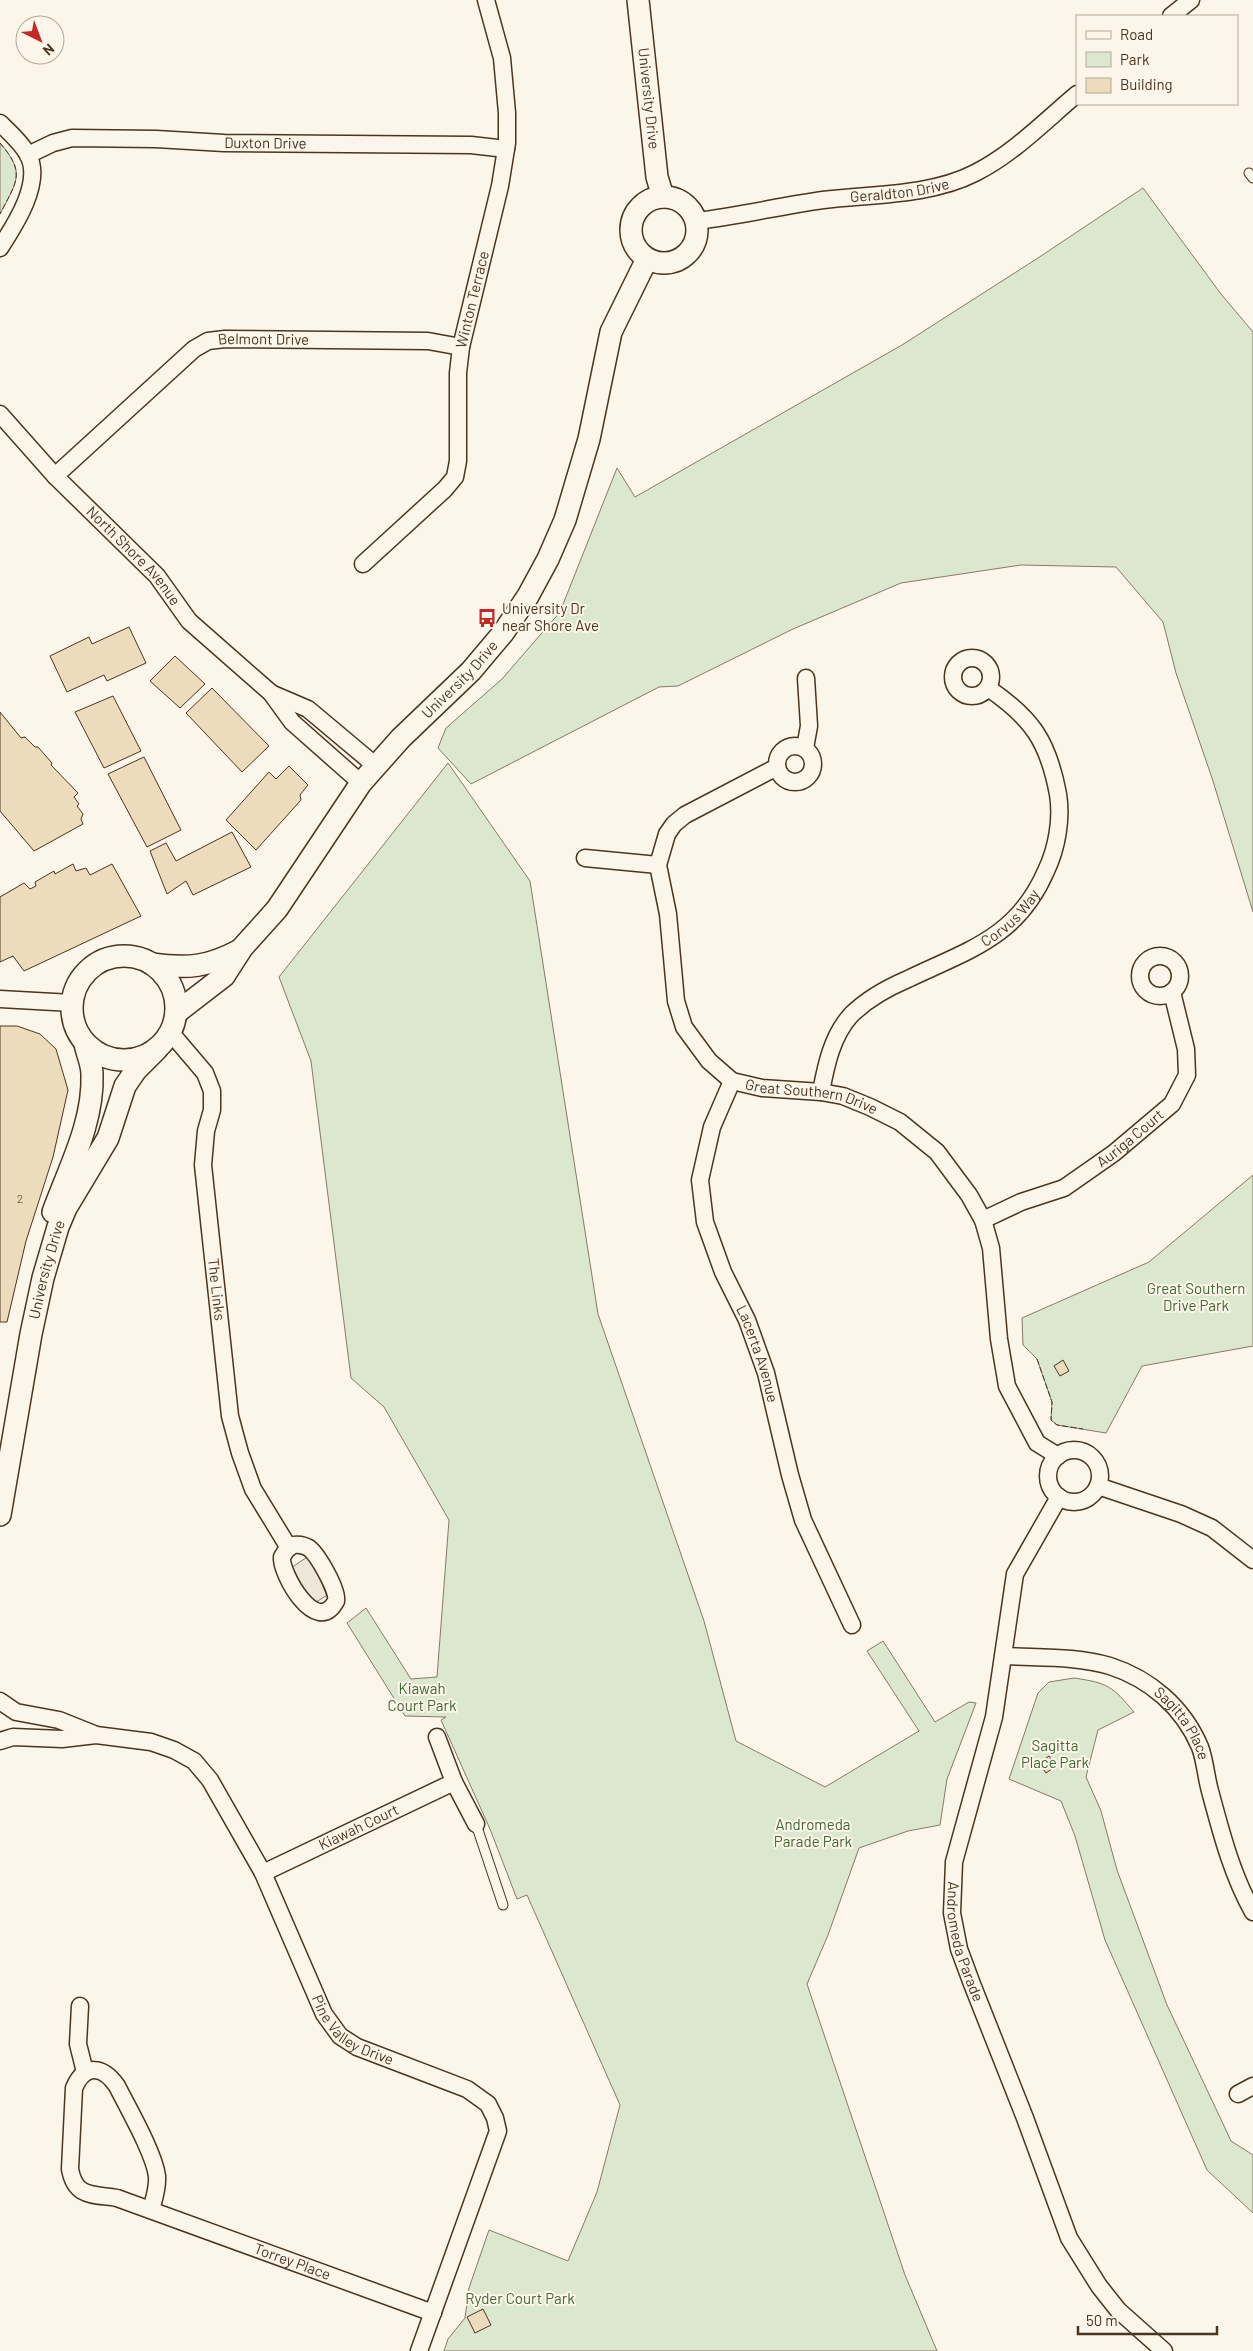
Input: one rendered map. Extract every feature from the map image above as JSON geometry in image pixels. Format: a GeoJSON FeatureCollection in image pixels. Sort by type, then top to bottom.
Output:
{"type":"FeatureCollection","features":[{"type":"Feature","properties":{"kind":"street","name":"Winton Terrace"},"geometry":{"type":"LineString","coordinates":[[363,564],[445,490],[455,477],[458,461],[458,373],[461,347],[506,149],[507,113],[502,58],[486,0]]}},
{"type":"Feature","properties":{"kind":"street","name":"University Drive"},"geometry":{"type":"LineString","coordinates":[[638,0],[656,168],[663,197]]}},
{"type":"Feature","properties":{"kind":"street"},"geometry":{"type":"LineString","coordinates":[[1173,15],[1191,0]]}},
{"type":"Feature","properties":{"kind":"street","name":"Geraldton Drive"},"geometry":{"type":"LineString","coordinates":[[696,221],[731,217],[822,200],[916,190],[948,184],[975,174],[1005,154],[1076,95]]}},
{"type":"Feature","properties":{"kind":"street"},"geometry":{"type":"LineString","coordinates":[[0,122],[28,155],[33,170],[31,188],[13,228],[0,248]]}},
{"type":"Feature","properties":{"kind":"street","name":"Duxton Drive"},"geometry":{"type":"LineString","coordinates":[[28,155],[53,143],[72,138],[156,139],[224,143],[471,145],[506,149]]}},
{"type":"Feature","properties":{"kind":"street"},"geometry":{"type":"LineString","coordinates":[[663,197],[674,198],[684,203],[692,211],[696,221],[697,232],[695,243],[688,253],[679,260],[657,263],[647,259],[638,252],[633,243],[631,232],[636,212],[643,204],[652,199],[663,197]]}},
{"type":"Feature","properties":{"kind":"street","name":"University Drive"},"geometry":{"type":"LineString","coordinates":[[0,1515],[31,1334],[43,1278],[66,1208],[108,1138],[125,1086],[168,1031],[224,976],[242,948],[277,909],[361,783],[401,738],[471,671],[497,641],[528,596],[548,559],[565,520],[589,439],[611,332],[647,259]]}},
{"type":"Feature","properties":{"kind":"street","name":"Belmont Drive"},"geometry":{"type":"LineString","coordinates":[[55,476],[194,349],[208,341],[225,339],[428,341],[461,347]]}},
{"type":"Feature","properties":{"kind":"street","name":"North Shore Avenue"},"geometry":{"type":"LineString","coordinates":[[0,414],[55,476],[157,576],[189,620],[271,693],[292,722],[361,783]]}},
{"type":"Feature","properties":{"kind":"street"},"geometry":{"type":"LineString","coordinates":[[805,748],[809,726],[806,678]]}},
{"type":"Feature","properties":{"kind":"street","name":"Corvus Way"},"geometry":{"type":"LineString","coordinates":[[821,1092],[827,1062],[837,1036],[850,1016],[866,1002],[891,987],[975,949],[1001,932],[1024,910],[1040,886],[1052,858],[1059,826],[1059,800],[1054,771],[1046,748],[1030,722],[1011,703],[988,688]]}},
{"type":"Feature","properties":{"kind":"street","name":"North Shore Avenue"},"geometry":{"type":"LineString","coordinates":[[271,693],[308,709],[376,766]]}},
{"type":"Feature","properties":{"kind":"street"},"geometry":{"type":"LineString","coordinates":[[794,745],[805,748],[810,752],[814,763],[813,769],[806,779],[800,782],[788,781],[779,773],[777,761],[783,750],[794,745]]}},
{"type":"Feature","properties":{"kind":"street","name":"Great Southern Drive"},"geometry":{"type":"LineString","coordinates":[[777,767],[685,815],[674,824],[667,834],[658,865],[668,914],[676,1001],[684,1027],[709,1061],[732,1080],[762,1088],[821,1092],[843,1096],[870,1106],[900,1122],[921,1137],[937,1152],[970,1195],[983,1220],[991,1248],[999,1339],[1007,1386],[1037,1443],[1058,1456]]}},
{"type":"Feature","properties":{"kind":"street"},"geometry":{"type":"LineString","coordinates":[[584,858],[658,865]]}},
{"type":"Feature","properties":{"kind":"street","name":"University Drive"},"geometry":{"type":"LineString","coordinates":[[152,964],[180,968],[219,961],[242,948]]}},
{"type":"Feature","properties":{"kind":"street"},"geometry":{"type":"LineString","coordinates":[[118,956],[136,957],[152,964],[163,973],[172,985],[176,999],[168,1031],[144,1057],[128,1061],[112,1060],[98,1054],[85,1044],[77,1032],[72,1018],[72,1003],[76,986],[86,971],[101,961],[118,956]]}},
{"type":"Feature","properties":{"kind":"street","name":"Auriga Court"},"geometry":{"type":"LineString","coordinates":[[983,1220],[1021,1202],[1064,1188],[1114,1153],[1172,1104],[1188,1075],[1186,1049],[1172,992]]}},
{"type":"Feature","properties":{"kind":"street"},"geometry":{"type":"LineString","coordinates":[[0,998],[72,1003]]}},
{"type":"Feature","properties":{"kind":"street","name":"The Links"},"geometry":{"type":"LineString","coordinates":[[168,1031],[205,1073],[212,1091],[212,1110],[206,1131],[203,1166],[230,1416],[253,1490],[289,1548]]}},
{"type":"Feature","properties":{"kind":"street","name":"University Drive"},"geometry":{"type":"LineString","coordinates":[[0,1459],[22,1330],[36,1264],[83,1132],[91,1102],[92,1072],[85,1044]]}},
{"type":"Feature","properties":{"kind":"street","name":"Lacerta Avenue"},"geometry":{"type":"LineString","coordinates":[[732,1080],[712,1127],[700,1180],[705,1222],[723,1272],[747,1320],[766,1373],[790,1475],[803,1520],[852,1625]]}},
{"type":"Feature","properties":{"kind":"street"},"geometry":{"type":"LineString","coordinates":[[1074,1450],[1090,1455],[1100,1469],[1098,1486],[1094,1493],[1081,1501],[1066,1501],[1059,1497],[1050,1484],[1048,1476],[1058,1456],[1074,1450]]}},
{"type":"Feature","properties":{"kind":"street"},"geometry":{"type":"LineString","coordinates":[[1098,1486],[1181,1514],[1212,1528],[1253,1560]]}},
{"type":"Feature","properties":{"kind":"street","name":"Andromeda Parade"},"geometry":{"type":"LineString","coordinates":[[1059,1497],[1016,1574],[994,1717],[954,1862],[952,1912],[959,1949],[1025,2118],[1069,2238],[1099,2286],[1118,2310],[1164,2351]]}},
{"type":"Feature","properties":{"kind":"street","name":"Sagitta Place"},"geometry":{"type":"LineString","coordinates":[[1004,1656],[1075,1660],[1108,1666],[1139,1677],[1155,1688],[1183,1717],[1200,1748],[1226,1851],[1244,1897],[1253,1912]]}},
{"type":"Feature","properties":{"kind":"street","name":"Pine Valley Drive"},"geometry":{"type":"LineString","coordinates":[[0,1701],[16,1712],[59,1720],[96,1735]]}},
{"type":"Feature","properties":{"kind":"street","name":"Pine Valley Drive"},"geometry":{"type":"LineString","coordinates":[[0,1741],[13,1737],[62,1739],[96,1735],[151,1742],[174,1750],[194,1761],[210,1780],[262,1873],[324,2014],[340,2036],[357,2047],[467,2089],[488,2104],[495,2118],[498,2131],[419,2351]]}},
{"type":"Feature","properties":{"kind":"street"},"geometry":{"type":"LineString","coordinates":[[437,1737],[454,1782],[476,1824]]}},
{"type":"Feature","properties":{"kind":"street","name":"Kiawah Court"},"geometry":{"type":"LineString","coordinates":[[262,1873],[454,1782]]}},
{"type":"Feature","properties":{"kind":"street"},"geometry":{"type":"LineString","coordinates":[[80,2006],[78,2044],[85,2072],[103,2071],[111,2076],[157,2174],[157,2187],[151,2210]]}},
{"type":"Feature","properties":{"kind":"street","name":"Torrey Place"},"geometry":{"type":"LineString","coordinates":[[85,2072],[78,2078],[74,2088],[70,2169],[72,2182],[82,2191],[95,2196],[117,2198],[433,2313]]}},
{"type":"Feature","properties":{"kind":"street"},"geometry":{"type":"LineString","coordinates":[[1238,2094],[1253,2086]]}},
{"type":"Feature","properties":{"kind":"lane"},"geometry":{"type":"LineString","coordinates":[[476,1824],[503,1905]]}},
{"type":"Feature","properties":{"kind":"green space"},"geometry":{"type":"Polygon","coordinates":[[[0,143],[13,162],[16,177],[11,193],[0,214],[0,143]]]}},
{"type":"Feature","properties":{"kind":"green space"},"geometry":{"type":"Polygon","coordinates":[[[1143,188],[1221,294],[1253,332],[1253,912],[1213,781],[1176,673],[1163,622],[1116,567],[1021,565],[901,583],[793,629],[678,686],[659,687],[471,784],[438,748],[446,728],[502,679],[560,612],[617,468],[635,497],[902,345],[1143,188]]]}},
{"type":"Feature","properties":{"kind":"green space"},"geometry":{"type":"Polygon","coordinates":[[[448,763],[530,881],[598,1314],[704,1621],[736,1741],[825,1787],[919,1731],[867,1651],[883,1641],[935,1722],[969,1702],[976,1703],[947,1779],[940,1825],[908,1831],[859,1848],[828,1935],[807,1984],[905,2275],[937,2351],[444,2351],[448,2339],[465,2318],[469,2288],[489,2230],[568,2261],[597,2192],[620,2105],[527,1895],[517,1899],[490,1829],[441,1720],[446,1717],[405,1716],[347,1623],[366,1608],[411,1679],[437,1677],[449,1520],[384,1407],[351,1378],[311,1061],[279,977],[448,763]]]}},
{"type":"Feature","properties":{"kind":"green space","name":"Great Southern Drive Park"},"geometry":{"type":"Polygon","coordinates":[[[1253,1175],[1253,1346],[1142,1366],[1106,1433],[1057,1425],[1051,1420],[1052,1402],[1037,1359],[1023,1345],[1022,1318],[1149,1262],[1253,1175]]]}},
{"type":"Feature","properties":{"kind":"green space","name":"Sagitta Place Park"},"geometry":{"type":"Polygon","coordinates":[[[1074,1678],[1095,1682],[1108,1687],[1120,1696],[1134,1712],[1098,1730],[1086,1777],[1101,1811],[1117,1870],[1167,2005],[1231,2141],[1253,2155],[1253,2213],[1207,2170],[1105,1940],[1075,1836],[1061,1801],[1009,1779],[1038,1693],[1049,1682],[1074,1678]]]}},
{"type":"Feature","properties":{"kind":"shaded area"},"geometry":{"type":"Polygon","coordinates":[[[313,1553],[335,1590],[307,1608],[285,1572],[313,1553]]]}},
{"type":"Feature","properties":{"kind":"building"},"geometry":{"type":"Polygon","coordinates":[[[129,627],[146,663],[107,681],[104,675],[67,692],[50,656],[89,637],[92,644],[129,627]]]}},
{"type":"Feature","properties":{"kind":"building"},"geometry":{"type":"Polygon","coordinates":[[[175,656],[205,684],[180,708],[150,681],[175,656]]]}},
{"type":"Feature","properties":{"kind":"building"},"geometry":{"type":"Polygon","coordinates":[[[212,688],[269,746],[242,772],[186,713],[212,688]]]}},
{"type":"Feature","properties":{"kind":"building"},"geometry":{"type":"Polygon","coordinates":[[[113,696],[141,751],[104,768],[75,712],[113,696]]]}},
{"type":"Feature","properties":{"kind":"building"},"geometry":{"type":"Polygon","coordinates":[[[0,712],[21,738],[25,737],[35,747],[38,747],[52,763],[51,765],[78,793],[74,797],[79,804],[77,806],[83,814],[81,819],[83,824],[34,851],[0,811],[0,712]]]}},
{"type":"Feature","properties":{"kind":"building"},"geometry":{"type":"Polygon","coordinates":[[[144,757],[181,830],[147,847],[108,774],[144,757]]]}},
{"type":"Feature","properties":{"kind":"building"},"geometry":{"type":"Polygon","coordinates":[[[289,766],[308,785],[300,795],[301,800],[256,850],[226,820],[269,772],[276,779],[289,766]]]}},
{"type":"Feature","properties":{"kind":"building"},"geometry":{"type":"Polygon","coordinates":[[[232,832],[251,867],[193,895],[186,881],[167,894],[150,851],[166,843],[176,861],[232,832]]]}},
{"type":"Feature","properties":{"kind":"building"},"geometry":{"type":"Polygon","coordinates":[[[73,864],[76,871],[86,868],[90,875],[112,864],[141,916],[24,971],[13,956],[0,962],[0,897],[24,883],[30,889],[36,886],[35,882],[54,871],[55,874],[73,864]]]}},
{"type":"Feature","properties":{"kind":"building"},"geometry":{"type":"Polygon","coordinates":[[[0,1026],[17,1026],[40,1034],[56,1049],[68,1090],[53,1157],[26,1241],[7,1322],[0,1322],[0,1026]]]}},
{"type":"Feature","properties":{"kind":"building"},"geometry":{"type":"Polygon","coordinates":[[[1063,1360],[1069,1371],[1060,1376],[1054,1366],[1063,1360]]]}},
{"type":"Feature","properties":{"kind":"building"},"geometry":{"type":"Polygon","coordinates":[[[1049,1756],[1056,1766],[1046,1773],[1039,1763],[1049,1756]]]}},
{"type":"Feature","properties":{"kind":"building"},"geometry":{"type":"Polygon","coordinates":[[[483,2309],[491,2325],[475,2333],[467,2317],[483,2309]]]}},
{"type":"Feature","properties":{"kind":"fence"},"geometry":{"type":"LineString","coordinates":[[0,143],[8,153],[16,170],[14,185],[0,214]]}},
{"type":"Feature","properties":{"kind":"fence"},"geometry":{"type":"LineString","coordinates":[[1037,1359],[1052,1402],[1051,1420],[1057,1425],[1083,1429]]}},
{"type":"Feature","properties":{"kind":"place","name":"University Dr near Shore Ave"},"geometry":{"type":"Point","coordinates":[487,618]}},
{"type":"Feature","properties":{"kind":"park label","name":"Kiawah Court Park"},"geometry":{"type":"Point","coordinates":[422,1698]}},
{"type":"Feature","properties":{"kind":"park label","name":"Andromeda Parade Park"},"geometry":{"type":"Point","coordinates":[813,1834]}},
{"type":"Feature","properties":{"kind":"park label","name":"Ryder Court Park"},"geometry":{"type":"Point","coordinates":[520,2299]}}]}
